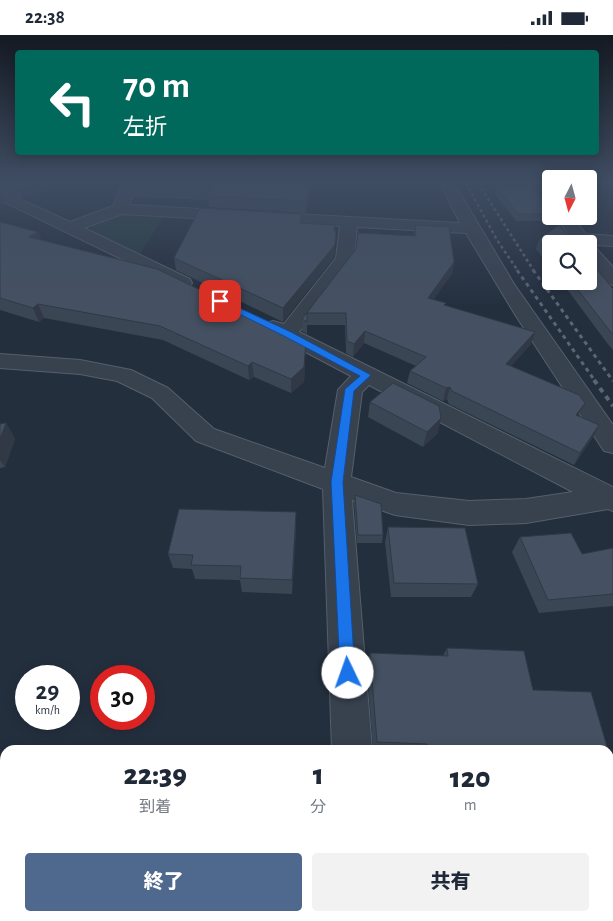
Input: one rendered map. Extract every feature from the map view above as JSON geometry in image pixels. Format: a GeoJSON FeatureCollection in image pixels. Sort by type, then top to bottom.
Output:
{"type":"FeatureCollection","features":[{"type":"Feature","properties":{"kind":"street"},"geometry":{"type":"LineString","coordinates":[[62,224],[200,291]]}},
{"type":"Feature","properties":{"kind":"street"},"geometry":{"type":"LineString","coordinates":[[69,228],[79,224]]}},
{"type":"Feature","properties":{"kind":"street"},"geometry":{"type":"LineString","coordinates":[[288,334],[345,259],[349,224]]}},
{"type":"Feature","properties":{"kind":"street"},"geometry":{"type":"LineString","coordinates":[[396,224],[470,228]]}},
{"type":"Feature","properties":{"kind":"street"},"geometry":{"type":"LineString","coordinates":[[468,224],[504,282],[613,445]]}},
{"type":"Feature","properties":{"kind":"street"},"geometry":{"type":"LineString","coordinates":[[570,225],[578,235]]}},
{"type":"Feature","properties":{"kind":"street"},"geometry":{"type":"LineString","coordinates":[[597,243],[613,241]]}},
{"type":"Feature","properties":{"kind":"street"},"geometry":{"type":"LineString","coordinates":[[597,259],[613,279]]}},
{"type":"Feature","properties":{"kind":"street"},"geometry":{"type":"LineString","coordinates":[[252,317],[612,499]]}},
{"type":"Feature","properties":{"kind":"street"},"geometry":{"type":"LineString","coordinates":[[0,361],[80,367],[123,375],[160,393],[205,435],[395,504],[469,513],[526,511],[612,499]]}},
{"type":"Feature","properties":{"kind":"street"},"geometry":{"type":"LineString","coordinates":[[352,745],[337,482],[350,389],[366,375]]}},
{"type":"Feature","properties":{"kind":"green space"},"geometry":{"type":"Polygon","coordinates":[[[94,224],[159,224],[140,254],[91,231],[91,227],[94,224]]]}},
{"type":"Feature","properties":{"kind":"building"},"geometry":{"type":"Polygon","coordinates":[[[0,224],[9,224],[38,232],[29,237],[157,269],[306,341],[304,367],[291,379],[252,362],[248,366],[160,326],[38,304],[33,308],[0,298],[0,224]]]}},
{"type":"Feature","properties":{"kind":"building"},"geometry":{"type":"Polygon","coordinates":[[[191,224],[335,225],[335,245],[283,308],[174,258],[191,224]]]}},
{"type":"Feature","properties":{"kind":"building"},"geometry":{"type":"Polygon","coordinates":[[[415,225],[449,227],[454,262],[428,298],[446,303],[444,305],[535,332],[506,364],[579,395],[585,403],[576,415],[599,425],[580,453],[452,391],[450,387],[446,388],[410,371],[426,357],[365,331],[354,344],[347,341],[346,313],[307,313],[307,322],[302,319],[356,249],[358,233],[416,236],[415,225]]]}},
{"type":"Feature","properties":{"kind":"building"},"geometry":{"type":"Polygon","coordinates":[[[559,225],[567,235],[546,235],[559,225]]]}},
{"type":"Feature","properties":{"kind":"building"},"geometry":{"type":"Polygon","coordinates":[[[597,270],[613,289],[613,335],[578,290],[597,290],[597,270]]]}},
{"type":"Feature","properties":{"kind":"building"},"geometry":{"type":"Polygon","coordinates":[[[393,383],[439,406],[441,418],[427,432],[370,402],[393,383]]]}},
{"type":"Feature","properties":{"kind":"building"},"geometry":{"type":"Polygon","coordinates":[[[6,423],[0,439],[0,424],[6,423]]]}},
{"type":"Feature","properties":{"kind":"building"},"geometry":{"type":"Polygon","coordinates":[[[355,495],[381,504],[383,535],[358,535],[355,495]]]}},
{"type":"Feature","properties":{"kind":"building"},"geometry":{"type":"Polygon","coordinates":[[[179,509],[296,512],[292,580],[240,578],[241,566],[191,565],[193,555],[168,554],[179,509]]]}},
{"type":"Feature","properties":{"kind":"building"},"geometry":{"type":"Polygon","coordinates":[[[388,527],[465,528],[478,584],[394,583],[388,527]]]}},
{"type":"Feature","properties":{"kind":"building"},"geometry":{"type":"Polygon","coordinates":[[[571,533],[582,554],[613,548],[613,594],[548,600],[520,537],[571,533]]]}},
{"type":"Feature","properties":{"kind":"building"},"geometry":{"type":"Polygon","coordinates":[[[447,648],[524,651],[533,690],[591,692],[607,745],[427,745],[377,742],[370,653],[448,656],[447,648]]]}},
{"type":"Feature","properties":{"kind":"railway"},"geometry":{"type":"LineString","coordinates":[[488,224],[518,271]]}},
{"type":"Feature","properties":{"kind":"railway"},"geometry":{"type":"LineString","coordinates":[[504,224],[534,271]]}},
{"type":"Feature","properties":{"kind":"railway"},"geometry":{"type":"LineString","coordinates":[[517,270],[595,381]]}},
{"type":"Feature","properties":{"kind":"railway"},"geometry":{"type":"LineString","coordinates":[[533,270],[613,381]]}},
{"type":"Feature","properties":{"kind":"railway"},"geometry":{"type":"LineString","coordinates":[[594,380],[613,406]]}},
{"type":"Feature","properties":{"kind":"route"},"geometry":{"type":"LineString","coordinates":[[220,301],[366,375],[350,389],[337,482],[348,673]]}}]}
